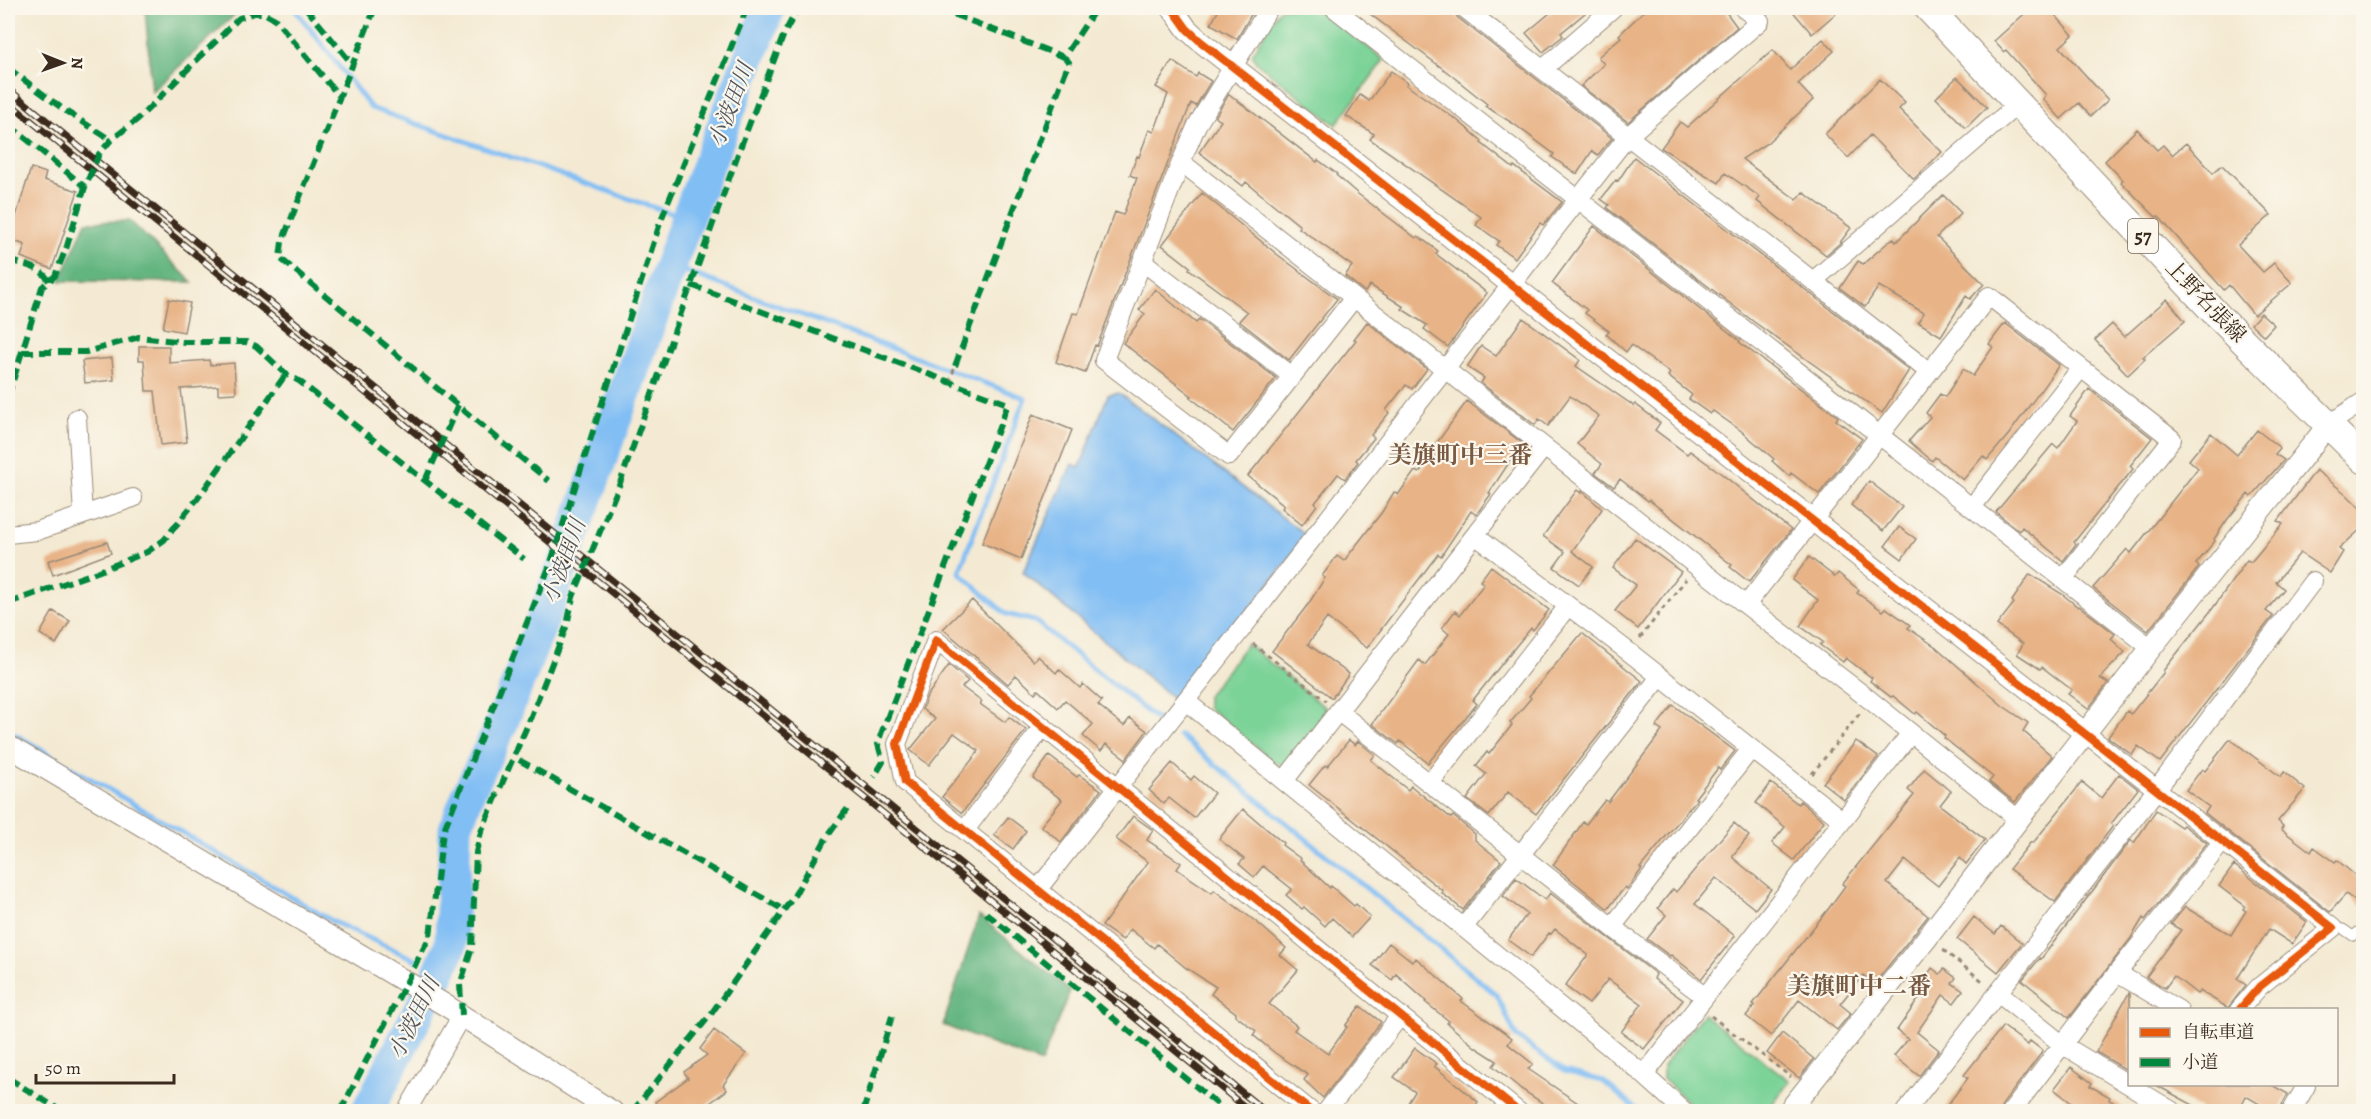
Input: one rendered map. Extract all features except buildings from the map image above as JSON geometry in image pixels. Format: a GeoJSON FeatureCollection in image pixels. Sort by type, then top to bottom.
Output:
{"type":"FeatureCollection","features":[{"type":"Feature","properties":{"kind":"main road","name":"上野名張線"},"geometry":{"type":"LineString","coordinates":[[1928,8],[2219,317],[2364,460]]}},
{"type":"Feature","properties":{"kind":"street"},"geometry":{"type":"LineString","coordinates":[[1172,8],[1187,29],[1233,66],[2334,928],[2259,987],[2241,1008]]}},
{"type":"Feature","properties":{"kind":"street"},"geometry":{"type":"LineString","coordinates":[[1269,8],[1197,126],[1104,360],[1229,456],[1354,298]]}},
{"type":"Feature","properties":{"kind":"street"},"geometry":{"type":"LineString","coordinates":[[1334,8],[2151,648]]}},
{"type":"Feature","properties":{"kind":"street"},"geometry":{"type":"LineString","coordinates":[[1464,8],[1928,371]]}},
{"type":"Feature","properties":{"kind":"street"},"geometry":{"type":"LineString","coordinates":[[1542,69],[1613,8]]}},
{"type":"Feature","properties":{"kind":"street"},"geometry":{"type":"LineString","coordinates":[[1038,890],[1627,137],[1760,21],[1743,8]]}},
{"type":"Feature","properties":{"kind":"street"},"geometry":{"type":"LineString","coordinates":[[1813,281],[2019,103]]}},
{"type":"Feature","properties":{"kind":"street"},"geometry":{"type":"LineString","coordinates":[[1181,162],[1870,700],[2018,819]]}},
{"type":"Feature","properties":{"kind":"street"},"geometry":{"type":"LineString","coordinates":[[1142,261],[1292,376]]}},
{"type":"Feature","properties":{"kind":"street"},"geometry":{"type":"LineString","coordinates":[[1746,605],[1989,296],[2172,439],[2063,579]]}},
{"type":"Feature","properties":{"kind":"street"},"geometry":{"type":"LineString","coordinates":[[1972,507],[2081,368]]}},
{"type":"Feature","properties":{"kind":"street"},"geometry":{"type":"LineString","coordinates":[[1788,1112],[2329,424],[2364,401]]}},
{"type":"Feature","properties":{"kind":"street"},"geometry":{"type":"LineString","coordinates":[[77,418],[83,515]]}},
{"type":"Feature","properties":{"kind":"street"},"geometry":{"type":"LineString","coordinates":[[1284,781],[1544,447]]}},
{"type":"Feature","properties":{"kind":"street"},"geometry":{"type":"LineString","coordinates":[[8,534],[37,531],[133,498]]}},
{"type":"Feature","properties":{"kind":"street"},"geometry":{"type":"LineString","coordinates":[[1475,535],[1629,652],[1842,820]]}},
{"type":"Feature","properties":{"kind":"street"},"geometry":{"type":"LineString","coordinates":[[1905,1112],[2157,789],[2313,581]]}},
{"type":"Feature","properties":{"kind":"street"},"geometry":{"type":"LineString","coordinates":[[1430,783],[1568,606]]}},
{"type":"Feature","properties":{"kind":"street"},"geometry":{"type":"LineString","coordinates":[[1312,1112],[905,782],[897,744],[936,640],[1519,1112]]}},
{"type":"Feature","properties":{"kind":"street"},"geometry":{"type":"LineString","coordinates":[[1462,928],[1660,677]]}},
{"type":"Feature","properties":{"kind":"street"},"geometry":{"type":"LineString","coordinates":[[1187,702],[1644,1075],[1685,1112]]}},
{"type":"Feature","properties":{"kind":"street"},"geometry":{"type":"LineString","coordinates":[[1339,712],[1612,927],[1701,1001]]}},
{"type":"Feature","properties":{"kind":"street"},"geometry":{"type":"LineString","coordinates":[[964,830],[1043,727]]}},
{"type":"Feature","properties":{"kind":"street"},"geometry":{"type":"LineString","coordinates":[[1644,1075],[1911,733]]}},
{"type":"Feature","properties":{"kind":"street"},"geometry":{"type":"LineString","coordinates":[[8,746],[453,1010],[613,1112]]}},
{"type":"Feature","properties":{"kind":"street"},"geometry":{"type":"LineString","coordinates":[[1612,927],[1751,749]]}},
{"type":"Feature","properties":{"kind":"street"},"geometry":{"type":"LineString","coordinates":[[2010,1112],[2223,841]]}},
{"type":"Feature","properties":{"kind":"street"},"geometry":{"type":"LineString","coordinates":[[2117,973],[2176,1008]]}},
{"type":"Feature","properties":{"kind":"street"},"geometry":{"type":"LineString","coordinates":[[1998,993],[2063,1045],[2128,1084]]}},
{"type":"Feature","properties":{"kind":"street"},"geometry":{"type":"LineString","coordinates":[[406,1112],[453,1010]]}},
{"type":"Feature","properties":{"kind":"street"},"geometry":{"type":"LineString","coordinates":[[1326,1112],[1400,1016]]}},
{"type":"Feature","properties":{"kind":"street"},"geometry":{"type":"LineString","coordinates":[[2131,1086],[2174,1112]]}},
{"type":"Feature","properties":{"kind":"street"},"geometry":{"type":"LineString","coordinates":[[2296,1110],[2306,1086]]}},
{"type":"Feature","properties":{"kind":"lane"},"geometry":{"type":"LineString","coordinates":[[2334,928],[2343,929],[2353,936],[2364,927]]}},
{"type":"Feature","properties":{"kind":"path"},"geometry":{"type":"LineString","coordinates":[[950,382],[955,366]]}},
{"type":"Feature","properties":{"kind":"path"},"geometry":{"type":"LineString","coordinates":[[1629,652],[1696,566]]}},
{"type":"Feature","properties":{"kind":"path"},"geometry":{"type":"LineString","coordinates":[[1248,639],[1339,712]]}},
{"type":"Feature","properties":{"kind":"path"},"geometry":{"type":"LineString","coordinates":[[1800,788],[1870,700]]}},
{"type":"Feature","properties":{"kind":"path"},"geometry":{"type":"LineString","coordinates":[[1927,938],[1998,993]]}},
{"type":"Feature","properties":{"kind":"path"},"geometry":{"type":"LineString","coordinates":[[1701,1001],[1795,1080]]}},
{"type":"Feature","properties":{"kind":"green space"},"geometry":{"type":"Polygon","coordinates":[[[145,8],[242,8],[152,92],[145,8]]]}},
{"type":"Feature","properties":{"kind":"green space"},"geometry":{"type":"Polygon","coordinates":[[[1280,8],[1319,8],[1384,60],[1336,125],[1256,62],[1252,54],[1280,8]]]}},
{"type":"Feature","properties":{"kind":"green space"},"geometry":{"type":"Polygon","coordinates":[[[130,221],[192,282],[60,281],[86,222],[130,221]]]}},
{"type":"Feature","properties":{"kind":"green space"},"geometry":{"type":"Polygon","coordinates":[[[1247,644],[1328,710],[1287,765],[1277,764],[1207,707],[1207,696],[1247,644]]]}},
{"type":"Feature","properties":{"kind":"green space"},"geometry":{"type":"Polygon","coordinates":[[[979,916],[1070,991],[1041,1063],[943,1025],[979,916]]]}},
{"type":"Feature","properties":{"kind":"green space"},"geometry":{"type":"Polygon","coordinates":[[[1703,1014],[1790,1081],[1767,1111],[1699,1112],[1663,1079],[1663,1066],[1703,1014]]]}},
{"type":"Feature","properties":{"kind":"water"},"geometry":{"type":"Polygon","coordinates":[[[1119,393],[1307,536],[1177,702],[1023,572],[1072,464],[1080,467],[1108,395],[1119,393]]]}},
{"type":"Feature","properties":{"kind":"waterway"},"geometry":{"type":"LineString","coordinates":[[294,8],[371,108],[687,219]]}},
{"type":"Feature","properties":{"kind":"waterway","name":"小波田川"},"geometry":{"type":"LineString","coordinates":[[367,1112],[438,975],[451,944],[455,829],[469,792],[501,725],[548,606],[687,219],[769,8]]}},
{"type":"Feature","properties":{"kind":"waterway"},"geometry":{"type":"LineString","coordinates":[[671,266],[1025,398],[959,572],[1006,614],[1035,621],[1156,719]]}},
{"type":"Feature","properties":{"kind":"waterway"},"geometry":{"type":"LineString","coordinates":[[8,730],[332,921],[416,960]]}},
{"type":"Feature","properties":{"kind":"waterway"},"geometry":{"type":"LineString","coordinates":[[1179,735],[1497,995],[1516,1036],[1564,1071],[1603,1081],[1639,1112]]}},
{"type":"Feature","properties":{"kind":"railway"},"geometry":{"type":"LineString","coordinates":[[8,89],[1266,1112]]}},
{"type":"Feature","properties":{"kind":"railway"},"geometry":{"type":"LineString","coordinates":[[8,102],[1251,1112]]}},
{"type":"Feature","properties":{"kind":"marked path"},"geometry":{"type":"LineString","coordinates":[[306,8],[353,65]]}},
{"type":"Feature","properties":{"kind":"marked path"},"geometry":{"type":"LineString","coordinates":[[375,8],[282,242],[280,258],[549,481]]}},
{"type":"Feature","properties":{"kind":"marked path"},"geometry":{"type":"LineString","coordinates":[[340,1112],[430,936],[443,832],[550,565],[661,220],[747,8]]}},
{"type":"Feature","properties":{"kind":"marked path"},"geometry":{"type":"LineString","coordinates":[[462,1015],[460,985],[472,948],[476,852],[481,832],[528,724],[567,625],[573,597],[620,483],[739,151],[784,34],[798,8]]}},
{"type":"Feature","properties":{"kind":"marked path"},"geometry":{"type":"LineString","coordinates":[[937,8],[1064,57],[1096,8]]}},
{"type":"Feature","properties":{"kind":"marked path"},"geometry":{"type":"LineString","coordinates":[[8,397],[42,287],[55,276],[85,187],[99,154],[111,140],[138,119],[239,18],[254,13],[264,13],[275,19],[340,97]]}},
{"type":"Feature","properties":{"kind":"marked path"},"geometry":{"type":"LineString","coordinates":[[955,366],[1069,62],[1064,57]]}},
{"type":"Feature","properties":{"kind":"marked path"},"geometry":{"type":"LineString","coordinates":[[8,68],[67,112],[111,140]]}},
{"type":"Feature","properties":{"kind":"marked path"},"geometry":{"type":"LineString","coordinates":[[8,127],[18,132],[85,187]]}},
{"type":"Feature","properties":{"kind":"marked path"},"geometry":{"type":"LineString","coordinates":[[8,260],[36,269],[49,281]]}},
{"type":"Feature","properties":{"kind":"marked path"},"geometry":{"type":"LineString","coordinates":[[691,285],[1008,404],[881,734],[878,744],[883,762],[874,777]]}},
{"type":"Feature","properties":{"kind":"marked path"},"geometry":{"type":"LineString","coordinates":[[22,352],[86,352],[139,337],[184,342],[246,342],[256,346],[286,374],[299,381],[524,559]]}},
{"type":"Feature","properties":{"kind":"marked path"},"geometry":{"type":"LineString","coordinates":[[8,603],[147,552],[164,540],[198,498],[286,374]]}},
{"type":"Feature","properties":{"kind":"marked path"},"geometry":{"type":"LineString","coordinates":[[425,481],[458,405]]}},
{"type":"Feature","properties":{"kind":"marked path"},"geometry":{"type":"LineString","coordinates":[[519,760],[784,910]]}},
{"type":"Feature","properties":{"kind":"marked path"},"geometry":{"type":"LineString","coordinates":[[632,1112],[711,1014],[794,896],[827,837],[850,805]]}},
{"type":"Feature","properties":{"kind":"marked path"},"geometry":{"type":"LineString","coordinates":[[986,913],[1227,1112]]}},
{"type":"Feature","properties":{"kind":"marked path"},"geometry":{"type":"LineString","coordinates":[[863,1112],[892,1016]]}},
{"type":"Feature","properties":{"kind":"marked path"},"geometry":{"type":"LineString","coordinates":[[8,1078],[63,1112]]}},
{"type":"Feature","properties":{"kind":"marked path"},"geometry":{"type":"LineString","coordinates":[[797,1106],[812,1112]]}},
{"type":"Feature","properties":{"kind":"cycle path"},"geometry":{"type":"LineString","coordinates":[[1172,8],[1187,29],[1200,41],[2333,928],[2259,987],[2241,1008]]}},
{"type":"Feature","properties":{"kind":"cycle path"},"geometry":{"type":"LineString","coordinates":[[1312,1112],[905,782],[897,744],[936,640],[1519,1112]]}},
{"type":"Feature","properties":{"kind":"district","name":"美旗町中三番"},"geometry":{"type":"Point","coordinates":[1460,455]}},
{"type":"Feature","properties":{"kind":"district","name":"美旗町中二番"},"geometry":{"type":"Point","coordinates":[1859,986]}}]}
